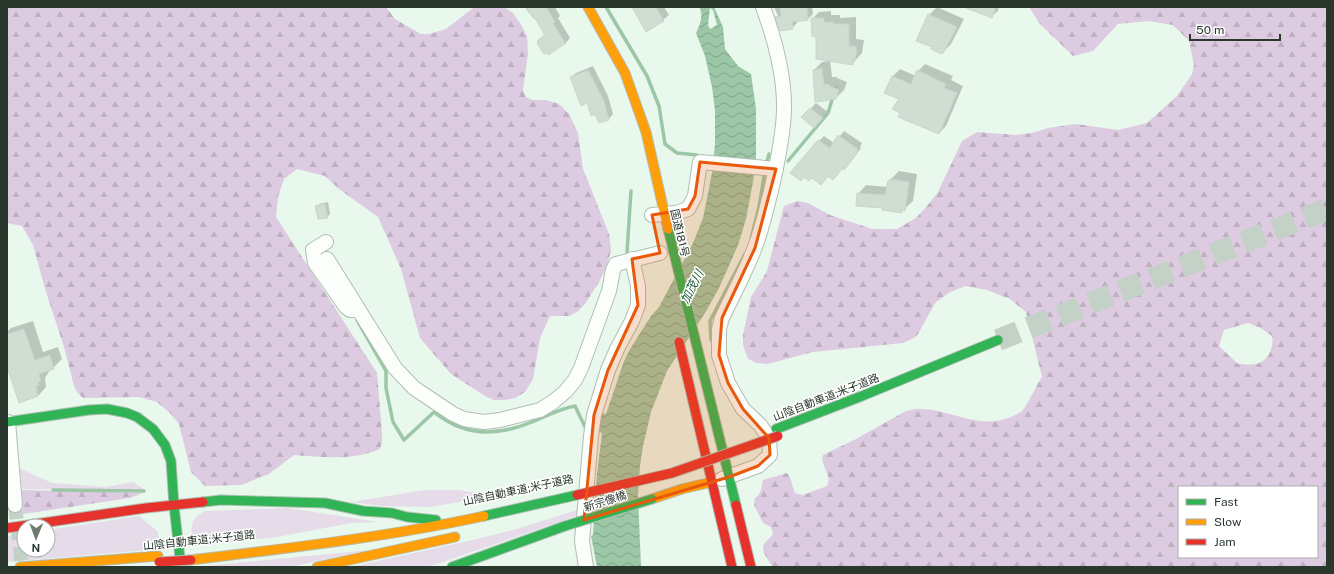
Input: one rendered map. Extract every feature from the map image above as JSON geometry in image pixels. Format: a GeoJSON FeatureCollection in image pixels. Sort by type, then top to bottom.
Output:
{"type":"FeatureCollection","features":[{"type":"Feature","properties":{"kind":"main road","name":"国道181号"},"geometry":{"type":"LineString","coordinates":[[588,7],[625,73],[646,132],[655,215],[663,253],[702,372],[751,567]]}},
{"type":"Feature","properties":{"kind":"main road"},"geometry":{"type":"LineString","coordinates":[[676,330],[732,567]]}},
{"type":"Feature","properties":{"kind":"main road","name":"山陰自動車道;米子道路"},"geometry":{"type":"LineString","coordinates":[[20,567],[191,557],[292,548],[437,526],[575,499],[672,473],[777,433],[999,344]]}},
{"type":"Feature","properties":{"kind":"main road"},"geometry":{"type":"LineString","coordinates":[[8,428],[87,411],[107,409],[125,412],[142,419],[154,428],[164,440],[169,455],[173,476],[174,505],[181,567]]}},
{"type":"Feature","properties":{"kind":"main road","name":"山陰自動車道;米子道路"},"geometry":{"type":"LineString","coordinates":[[693,455],[777,433]]}},
{"type":"Feature","properties":{"kind":"main road","name":"山陰自動車道;米子道路"},"geometry":{"type":"LineString","coordinates":[[191,557],[575,499],[647,469]]}},
{"type":"Feature","properties":{"kind":"main road","name":"新宗像橋"},"geometry":{"type":"LineString","coordinates":[[452,567],[565,526],[682,489],[712,482]]}},
{"type":"Feature","properties":{"kind":"main road"},"geometry":{"type":"LineString","coordinates":[[7,528],[146,508],[221,500],[324,503],[362,510],[392,513],[407,517],[436,520]]}},
{"type":"Feature","properties":{"kind":"main road"},"geometry":{"type":"LineString","coordinates":[[317,567],[467,534]]}},
{"type":"Feature","properties":{"kind":"main road","name":"山陰自動車道;米子道路"},"geometry":{"type":"LineString","coordinates":[[101,567],[158,559]]}},
{"type":"Feature","properties":{"kind":"street"},"geometry":{"type":"LineString","coordinates":[[712,482],[758,466],[770,455],[769,438],[760,425],[743,409],[728,383],[719,355],[719,329],[722,318],[755,248],[763,224],[772,169],[783,124],[783,96],[780,64],[764,7]]}},
{"type":"Feature","properties":{"kind":"street"},"geometry":{"type":"LineString","coordinates":[[655,215],[676,213],[688,209],[695,196],[700,162],[772,169]]}},
{"type":"Feature","properties":{"kind":"street"},"geometry":{"type":"LineString","coordinates":[[326,242],[313,250],[315,263],[346,307],[350,310],[359,310]]}},
{"type":"Feature","properties":{"kind":"street"},"geometry":{"type":"LineString","coordinates":[[328,259],[394,368],[414,388],[453,414],[464,419],[484,422],[500,420],[540,410],[566,391],[575,380],[581,368],[609,291],[612,270],[616,264],[632,259],[663,253]]}},
{"type":"Feature","properties":{"kind":"street"},"geometry":{"type":"LineString","coordinates":[[586,567],[582,541],[590,436],[596,409],[608,370],[632,321],[638,305],[638,286],[632,259]]}},
{"type":"Feature","properties":{"kind":"street"},"geometry":{"type":"LineString","coordinates":[[8,428],[15,505]]}},
{"type":"Feature","properties":{"kind":"highlighted area"},"geometry":{"type":"Polygon","coordinates":[[[700,162],[776,169],[755,248],[722,318],[719,355],[728,383],[743,409],[769,438],[770,455],[758,466],[729,477],[584,520],[594,415],[608,370],[638,305],[632,259],[660,253],[652,215],[688,209],[695,196],[700,162]]]}},
{"type":"Feature","properties":{"kind":"shaded area"},"geometry":{"type":"Polygon","coordinates":[[[19,468],[52,483],[105,487],[133,482],[145,490],[22,489],[19,468]]]}},
{"type":"Feature","properties":{"kind":"shaded area"},"geometry":{"type":"Polygon","coordinates":[[[426,490],[458,490],[496,496],[430,507],[382,506],[351,502],[426,490]]]}},
{"type":"Feature","properties":{"kind":"shaded area"},"geometry":{"type":"Polygon","coordinates":[[[288,508],[378,522],[351,523],[277,537],[193,546],[191,530],[193,522],[205,511],[288,508]]]}},
{"type":"Feature","properties":{"kind":"shaded area"},"geometry":{"type":"Polygon","coordinates":[[[583,508],[582,514],[428,567],[350,567],[517,529],[583,508]]]}},
{"type":"Feature","properties":{"kind":"shaded area"},"geometry":{"type":"Polygon","coordinates":[[[139,516],[158,532],[160,549],[56,558],[56,529],[139,516]]]}},
{"type":"Feature","properties":{"kind":"shaded area"},"geometry":{"type":"Polygon","coordinates":[[[16,534],[16,558],[54,558],[7,562],[7,536],[16,534]]]}},
{"type":"Feature","properties":{"kind":"shaded area"},"geometry":{"type":"Polygon","coordinates":[[[369,550],[290,567],[194,567],[369,550]]]}},
{"type":"Feature","properties":{"kind":"green space"},"geometry":{"type":"Polygon","coordinates":[[[7,7],[386,7],[395,19],[421,34],[429,34],[446,29],[473,8],[504,7],[513,13],[527,36],[528,54],[523,90],[526,97],[532,100],[546,100],[559,104],[569,114],[578,133],[583,169],[609,234],[611,250],[608,263],[599,282],[585,304],[577,312],[569,316],[550,316],[540,338],[533,379],[525,392],[515,398],[494,400],[485,396],[451,374],[420,338],[401,269],[378,217],[339,189],[325,176],[297,169],[284,179],[278,197],[276,217],[377,373],[382,434],[380,449],[369,453],[348,457],[294,455],[269,474],[241,485],[205,486],[191,472],[179,424],[170,413],[157,402],[139,397],[83,398],[74,386],[64,347],[46,292],[33,245],[22,226],[7,223],[7,7]]]}},
{"type":"Feature","properties":{"kind":"green space"},"geometry":{"type":"Polygon","coordinates":[[[1029,7],[1327,7],[1327,567],[773,567],[765,555],[763,546],[773,533],[771,527],[763,523],[754,505],[755,498],[760,492],[763,480],[787,473],[795,493],[803,495],[827,486],[828,478],[822,459],[823,455],[856,439],[906,411],[919,409],[932,410],[971,419],[997,421],[1011,417],[1022,411],[1042,377],[1026,312],[1010,299],[987,290],[966,286],[950,292],[935,303],[918,334],[914,338],[903,343],[813,352],[767,364],[757,363],[748,359],[743,345],[743,335],[751,297],[767,271],[784,206],[798,201],[808,203],[830,215],[872,229],[897,229],[916,218],[927,206],[938,192],[962,141],[977,132],[1016,135],[1076,124],[1118,130],[1147,123],[1177,96],[1192,74],[1194,65],[1189,41],[1173,25],[1149,21],[1118,24],[1093,51],[1073,56],[1040,24],[1029,7]],[[1248,323],[1224,330],[1219,346],[1238,364],[1259,363],[1267,358],[1272,347],[1272,336],[1261,328],[1248,323]]]}},
{"type":"Feature","properties":{"kind":"green space"},"geometry":{"type":"Polygon","coordinates":[[[22,490],[143,493],[130,498],[23,514],[22,490]]]}},
{"type":"Feature","properties":{"kind":"water","name":"加茂川"},"geometry":{"type":"Polygon","coordinates":[[[699,7],[714,7],[723,27],[725,49],[738,66],[751,74],[756,109],[756,157],[753,182],[746,219],[738,245],[719,288],[705,313],[667,371],[651,412],[643,446],[638,496],[641,567],[597,567],[591,536],[593,535],[597,474],[602,433],[593,429],[597,412],[606,414],[624,361],[630,349],[651,316],[659,307],[693,243],[703,218],[712,173],[715,144],[715,110],[712,87],[705,56],[696,33],[701,20],[699,7]],[[710,8],[708,25],[710,29],[717,25],[713,10],[710,8]]]}},
{"type":"Feature","properties":{"kind":"building"},"geometry":{"type":"Polygon","coordinates":[[[526,7],[546,7],[565,44],[548,55],[547,53],[544,54],[537,41],[545,35],[535,18],[534,19],[526,7]]]}},
{"type":"Feature","properties":{"kind":"building"},"geometry":{"type":"Polygon","coordinates":[[[632,7],[656,7],[664,21],[646,32],[632,7]]]}},
{"type":"Feature","properties":{"kind":"building"},"geometry":{"type":"Polygon","coordinates":[[[780,7],[807,7],[808,20],[792,22],[793,29],[780,31],[775,17],[781,16],[780,7]]]}},
{"type":"Feature","properties":{"kind":"building"},"geometry":{"type":"Polygon","coordinates":[[[966,7],[996,7],[992,18],[966,7]]]}},
{"type":"Feature","properties":{"kind":"building"},"geometry":{"type":"Polygon","coordinates":[[[928,14],[957,27],[943,53],[941,54],[931,49],[932,47],[916,41],[928,14]]]}},
{"type":"Feature","properties":{"kind":"building"},"geometry":{"type":"Polygon","coordinates":[[[811,18],[824,18],[824,22],[833,22],[833,24],[849,24],[849,46],[857,47],[853,65],[816,59],[816,37],[812,36],[811,18]]]}},
{"type":"Feature","properties":{"kind":"building"},"geometry":{"type":"Polygon","coordinates":[[[822,68],[824,85],[829,84],[830,86],[839,90],[836,99],[815,102],[813,70],[822,68]]]}},
{"type":"Feature","properties":{"kind":"building"},"geometry":{"type":"Polygon","coordinates":[[[588,70],[604,101],[609,120],[599,123],[595,114],[591,116],[587,103],[581,106],[570,77],[588,70]]]}},
{"type":"Feature","properties":{"kind":"building"},"geometry":{"type":"Polygon","coordinates":[[[917,70],[946,84],[944,88],[957,93],[939,134],[898,117],[900,113],[892,109],[899,99],[884,93],[892,76],[911,84],[917,70]]]}},
{"type":"Feature","properties":{"kind":"building"},"geometry":{"type":"Polygon","coordinates":[[[810,108],[823,118],[814,128],[801,117],[810,108]]]}},
{"type":"Feature","properties":{"kind":"building"},"geometry":{"type":"Polygon","coordinates":[[[838,135],[858,149],[857,153],[845,169],[842,169],[833,180],[828,176],[821,185],[812,178],[809,181],[804,177],[801,181],[790,173],[818,140],[830,148],[838,135]]]}},
{"type":"Feature","properties":{"kind":"building"},"geometry":{"type":"Polygon","coordinates":[[[890,179],[909,182],[905,211],[902,210],[902,213],[882,210],[883,208],[856,206],[857,193],[885,195],[888,181],[890,181],[890,179]]]}},
{"type":"Feature","properties":{"kind":"building"},"geometry":{"type":"Polygon","coordinates":[[[325,204],[328,218],[318,219],[315,206],[325,204]]]}},
{"type":"Feature","properties":{"kind":"building"},"geometry":{"type":"Polygon","coordinates":[[[24,329],[35,360],[50,355],[54,369],[39,374],[41,381],[38,382],[39,385],[36,386],[38,396],[19,403],[7,367],[7,334],[24,329]]]}},
{"type":"Feature","properties":{"kind":"waterway"},"geometry":{"type":"LineString","coordinates":[[606,7],[647,76],[659,106],[665,144],[677,153],[697,155]]}},
{"type":"Feature","properties":{"kind":"waterway"},"geometry":{"type":"LineString","coordinates":[[788,161],[828,113],[836,87]]}},
{"type":"Feature","properties":{"kind":"waterway"},"geometry":{"type":"LineString","coordinates":[[766,165],[769,154]]}},
{"type":"Feature","properties":{"kind":"waterway"},"geometry":{"type":"LineString","coordinates":[[751,239],[759,207],[765,171]]}},
{"type":"Feature","properties":{"kind":"waterway"},"geometry":{"type":"LineString","coordinates":[[627,252],[631,191]]}},
{"type":"Feature","properties":{"kind":"waterway"},"geometry":{"type":"LineString","coordinates":[[711,340],[710,321],[745,254]]}},
{"type":"Feature","properties":{"kind":"waterway"},"geometry":{"type":"LineString","coordinates":[[357,320],[386,371],[386,388],[393,422],[404,440],[434,412],[456,426],[469,430],[487,432],[515,428],[575,406],[586,429],[588,429]]}},
{"type":"Feature","properties":{"kind":"waterway"},"geometry":{"type":"LineString","coordinates":[[53,490],[144,491]]}},
{"type":"Feature","properties":{"kind":"tunnel"},"geometry":{"type":"LineString","coordinates":[[998,340],[1327,209]]}},
{"type":"Feature","properties":{"kind":"tunnel"},"geometry":{"type":"LineString","coordinates":[[15,505],[22,567]]}},
{"type":"Feature","properties":{"kind":"traffic: fast"},"geometry":{"type":"LineString","coordinates":[[668,229],[736,505]]}},
{"type":"Feature","properties":{"kind":"traffic: fast"},"geometry":{"type":"LineString","coordinates":[[776,429],[862,396],[998,340]]}},
{"type":"Feature","properties":{"kind":"traffic: fast"},"geometry":{"type":"LineString","coordinates":[[7,422],[89,410],[107,409],[127,413],[137,417],[153,429],[165,445],[171,461],[174,506],[181,567]]}},
{"type":"Feature","properties":{"kind":"traffic: fast"},"geometry":{"type":"LineString","coordinates":[[484,516],[577,495]]}},
{"type":"Feature","properties":{"kind":"traffic: fast"},"geometry":{"type":"LineString","coordinates":[[565,526],[652,499]]}},
{"type":"Feature","properties":{"kind":"traffic: fast"},"geometry":{"type":"LineString","coordinates":[[203,502],[221,500],[325,503],[363,511],[392,513],[407,517],[436,520]]}},
{"type":"Feature","properties":{"kind":"traffic: fast"},"geometry":{"type":"LineString","coordinates":[[452,567],[565,526]]}},
{"type":"Feature","properties":{"kind":"traffic: slow"},"geometry":{"type":"LineString","coordinates":[[588,7],[625,73],[646,132],[668,229]]}},
{"type":"Feature","properties":{"kind":"traffic: slow"},"geometry":{"type":"LineString","coordinates":[[652,499],[682,489],[712,482]]}},
{"type":"Feature","properties":{"kind":"traffic: slow"},"geometry":{"type":"LineString","coordinates":[[191,560],[375,536],[484,516]]}},
{"type":"Feature","properties":{"kind":"traffic: slow"},"geometry":{"type":"LineString","coordinates":[[317,567],[455,537]]}},
{"type":"Feature","properties":{"kind":"traffic: slow"},"geometry":{"type":"LineString","coordinates":[[20,567],[158,556]]}},
{"type":"Feature","properties":{"kind":"traffic: jam"},"geometry":{"type":"LineString","coordinates":[[679,342],[732,567]]}},
{"type":"Feature","properties":{"kind":"traffic: jam"},"geometry":{"type":"LineString","coordinates":[[577,495],[672,473],[778,436]]}},
{"type":"Feature","properties":{"kind":"traffic: jam"},"geometry":{"type":"LineString","coordinates":[[7,528],[146,508],[203,502]]}},
{"type":"Feature","properties":{"kind":"traffic: jam"},"geometry":{"type":"LineString","coordinates":[[736,505],[751,567]]}},
{"type":"Feature","properties":{"kind":"traffic: jam"},"geometry":{"type":"LineString","coordinates":[[159,562],[191,560]]}}]}
